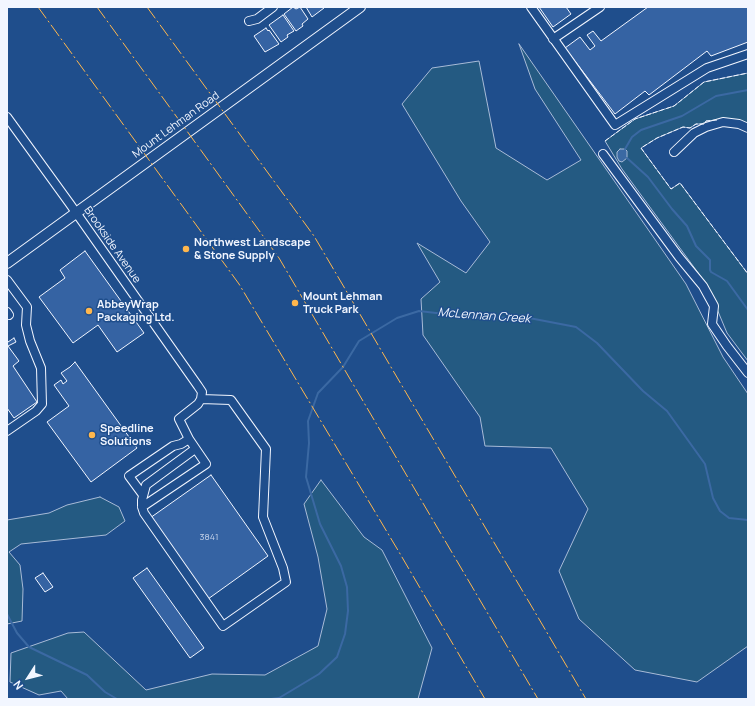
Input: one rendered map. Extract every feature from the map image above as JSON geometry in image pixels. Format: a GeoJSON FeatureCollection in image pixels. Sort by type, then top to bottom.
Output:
{"type":"FeatureCollection","features":[{"type":"Feature","properties":{"kind":"main road","name":"Mount Lehman Road"},"geometry":{"type":"LineString","coordinates":[[7,263],[360,7]]}},
{"type":"Feature","properties":{"kind":"street"},"geometry":{"type":"LineString","coordinates":[[249,21],[257,19],[273,7]]}},
{"type":"Feature","properties":{"kind":"street"},"geometry":{"type":"LineString","coordinates":[[531,7],[615,125],[707,68],[748,54]]}},
{"type":"Feature","properties":{"kind":"street"},"geometry":{"type":"LineString","coordinates":[[553,39],[600,7]]}},
{"type":"Feature","properties":{"kind":"street","name":"Brookside Avenue"},"geometry":{"type":"LineString","coordinates":[[7,118],[198,386],[202,392],[201,399]]}},
{"type":"Feature","properties":{"kind":"street"},"geometry":{"type":"LineString","coordinates":[[674,152],[694,133],[706,127],[722,122],[738,124],[748,128]]}},
{"type":"Feature","properties":{"kind":"street"},"geometry":{"type":"LineString","coordinates":[[603,154],[679,257],[703,286],[714,306],[712,324],[748,373]]}},
{"type":"Feature","properties":{"kind":"street"},"geometry":{"type":"LineString","coordinates":[[7,280],[10,289],[27,307],[26,325],[30,341],[41,368],[42,404],[36,411],[7,431]]}},
{"type":"Feature","properties":{"kind":"street"},"geometry":{"type":"LineString","coordinates":[[142,507],[206,464],[195,450],[179,419],[193,408],[201,399],[231,400],[266,449],[264,518],[283,568],[286,582],[223,626],[144,513],[142,507],[142,500],[146,485],[195,450]]}},
{"type":"Feature","properties":{"kind":"street"},"geometry":{"type":"LineString","coordinates":[[143,495],[130,476],[173,446],[181,444],[189,439]]}},
{"type":"Feature","properties":{"kind":"shaded area"},"geometry":{"type":"Polygon","coordinates":[[[519,44],[686,284],[723,357],[748,394],[748,646],[697,682],[635,670],[579,619],[559,571],[588,509],[551,448],[485,446],[480,417],[423,335],[421,299],[440,282],[417,243],[466,273],[490,242],[461,201],[402,104],[432,68],[479,61],[496,148],[547,180],[581,160],[535,89],[519,44]]]}},
{"type":"Feature","properties":{"kind":"shaded area"},"geometry":{"type":"Polygon","coordinates":[[[748,73],[748,125],[729,119],[706,121],[704,124],[696,124],[690,128],[683,127],[657,138],[641,148],[671,189],[680,183],[748,274],[748,361],[727,333],[707,285],[622,169],[605,141],[635,119],[674,106],[704,82],[748,73]]]}},
{"type":"Feature","properties":{"kind":"shaded area"},"geometry":{"type":"Polygon","coordinates":[[[620,149],[625,149],[627,151],[627,158],[622,162],[619,161],[617,157],[617,152],[620,149]]]}},
{"type":"Feature","properties":{"kind":"shaded area"},"geometry":{"type":"Polygon","coordinates":[[[321,480],[364,537],[382,550],[432,648],[418,699],[68,699],[61,691],[39,695],[10,682],[11,653],[68,633],[84,632],[146,690],[212,674],[265,675],[318,646],[327,609],[318,557],[304,504],[321,480]]]}},
{"type":"Feature","properties":{"kind":"shaded area"},"geometry":{"type":"Polygon","coordinates":[[[100,497],[119,507],[125,521],[106,535],[21,544],[9,552],[20,565],[23,589],[22,621],[7,624],[7,520],[49,513],[67,505],[100,497]]]}},
{"type":"Feature","properties":{"kind":"building"},"geometry":{"type":"Polygon","coordinates":[[[293,7],[296,9],[300,7],[308,19],[302,24],[303,26],[296,31],[284,14],[293,7]]]}},
{"type":"Feature","properties":{"kind":"building"},"geometry":{"type":"Polygon","coordinates":[[[306,7],[323,7],[324,8],[312,17],[306,7]]]}},
{"type":"Feature","properties":{"kind":"building"},"geometry":{"type":"Polygon","coordinates":[[[539,7],[566,7],[571,14],[553,27],[539,7]]]}},
{"type":"Feature","properties":{"kind":"building"},"geometry":{"type":"Polygon","coordinates":[[[648,7],[748,7],[748,42],[711,56],[707,51],[649,95],[645,91],[615,114],[565,48],[580,37],[590,50],[595,46],[587,35],[593,31],[601,41],[648,7]]]}},
{"type":"Feature","properties":{"kind":"building"},"geometry":{"type":"Polygon","coordinates":[[[283,15],[294,31],[287,35],[288,37],[281,42],[269,25],[283,15]]]}},
{"type":"Feature","properties":{"kind":"building"},"geometry":{"type":"Polygon","coordinates":[[[266,28],[279,44],[265,52],[254,36],[266,28]]]}},
{"type":"Feature","properties":{"kind":"building","name":"AbbeyWrap Packaging Ltd."},"geometry":{"type":"Polygon","coordinates":[[[85,251],[144,333],[117,352],[98,325],[73,343],[39,297],[65,278],[60,270],[85,251]]]}},
{"type":"Feature","properties":{"kind":"building"},"geometry":{"type":"Polygon","coordinates":[[[14,338],[16,342],[8,346],[19,361],[13,366],[37,402],[14,418],[7,408],[7,340],[8,342],[14,338]]]}},
{"type":"Feature","properties":{"kind":"building","name":"Speedline Solutions"},"geometry":{"type":"Polygon","coordinates":[[[75,362],[137,448],[91,482],[47,422],[69,406],[54,385],[61,380],[63,384],[67,381],[61,373],[75,362]]]}},
{"type":"Feature","properties":{"kind":"building"},"geometry":{"type":"Polygon","coordinates":[[[211,475],[268,556],[208,599],[150,518],[211,475]]]}},
{"type":"Feature","properties":{"kind":"building"},"geometry":{"type":"Polygon","coordinates":[[[147,568],[204,648],[190,658],[133,578],[147,568]]]}},
{"type":"Feature","properties":{"kind":"building"},"geometry":{"type":"Polygon","coordinates":[[[43,573],[53,587],[45,592],[35,578],[43,573]]]}},
{"type":"Feature","properties":{"kind":"waterway"},"geometry":{"type":"LineString","coordinates":[[625,149],[632,137],[641,130],[682,116],[716,96],[748,90]]}},
{"type":"Feature","properties":{"kind":"waterway"},"geometry":{"type":"LineString","coordinates":[[627,158],[648,177],[687,226],[696,246],[710,260],[711,272],[727,281],[748,310]]}},
{"type":"Feature","properties":{"kind":"waterway","name":"McLennan Creek"},"geometry":{"type":"LineString","coordinates":[[271,699],[279,698],[319,674],[337,657],[345,634],[348,611],[347,587],[341,566],[320,524],[306,477],[309,443],[308,421],[318,393],[343,367],[359,341],[397,318],[419,311],[479,318],[524,317],[576,327],[597,343],[643,391],[667,411],[705,464],[713,498],[720,511],[729,518],[748,520]]}},
{"type":"Feature","properties":{"kind":"waterway","name":"McLennan Creek"},"geometry":{"type":"LineString","coordinates":[[7,614],[17,633],[29,647],[87,675],[105,692],[117,699]]}},
{"type":"Feature","properties":{"kind":"fence"},"geometry":{"type":"LineString","coordinates":[[605,141],[635,119],[674,106],[704,82],[748,73]]}},
{"type":"Feature","properties":{"kind":"fence"},"geometry":{"type":"LineString","coordinates":[[717,120],[706,121],[704,124],[696,124],[690,128],[683,127],[657,138],[641,148],[671,189],[680,183],[748,274]]}},
{"type":"Feature","properties":{"kind":"power"},"geometry":{"type":"LineString","coordinates":[[38,7],[239,284],[485,699]]}},
{"type":"Feature","properties":{"kind":"power"},"geometry":{"type":"LineString","coordinates":[[97,7],[279,258],[538,699]]}},
{"type":"Feature","properties":{"kind":"power"},"geometry":{"type":"LineString","coordinates":[[147,7],[314,236],[586,699]]}},
{"type":"Feature","properties":{"kind":"place","name":"Northwest Landscape & Stone Supply"},"geometry":{"type":"Point","coordinates":[186,249]}},
{"type":"Feature","properties":{"kind":"place","name":"Mount Lehman Truck Park"},"geometry":{"type":"Point","coordinates":[295,303]}},
{"type":"Feature","properties":{"kind":"place","name":"AbbeyWrap Packaging Ltd."},"geometry":{"type":"Point","coordinates":[89,311]}},
{"type":"Feature","properties":{"kind":"place","name":"Speedline Solutions"},"geometry":{"type":"Point","coordinates":[92,435]}}]}
